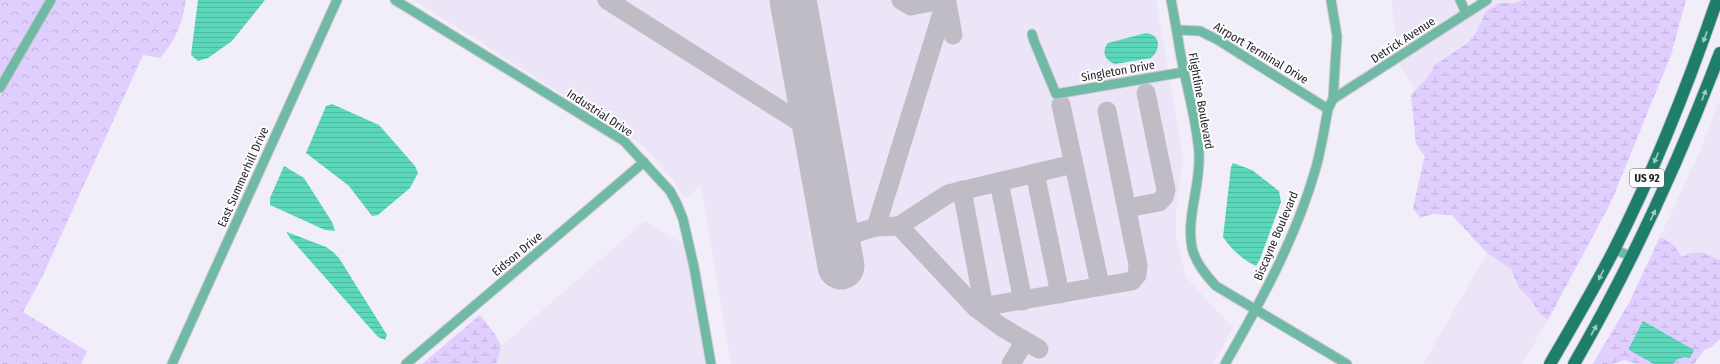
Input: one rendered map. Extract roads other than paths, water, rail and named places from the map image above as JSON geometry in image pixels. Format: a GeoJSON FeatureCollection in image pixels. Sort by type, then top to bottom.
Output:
{"type":"FeatureCollection","features":[{"type":"Feature","properties":{"kind":"main road","name":"US 92"},"geometry":{"type":"LineString","coordinates":[[1550,364],[1614,249],[1672,122],[1717,0]]}},
{"type":"Feature","properties":{"kind":"main road","name":"US 92"},"geometry":{"type":"LineString","coordinates":[[1574,364],[1612,298],[1632,257],[1687,137],[1720,53]]}},
{"type":"Feature","properties":{"kind":"street"},"geometry":{"type":"LineString","coordinates":[[0,88],[51,0]]}},
{"type":"Feature","properties":{"kind":"street","name":"East Summerhill Drive"},"geometry":{"type":"LineString","coordinates":[[172,364],[337,0]]}},
{"type":"Feature","properties":{"kind":"street","name":"Industrial Drive"},"geometry":{"type":"LineString","coordinates":[[395,0],[624,141],[670,191],[677,204],[682,219],[694,267],[711,364]]}},
{"type":"Feature","properties":{"kind":"street","name":"Flightline Boulevard"},"geometry":{"type":"LineString","coordinates":[[1172,0],[1184,72],[1194,113],[1199,154],[1199,176],[1190,226],[1192,246],[1196,259],[1204,273],[1216,286],[1347,364]]}},
{"type":"Feature","properties":{"kind":"street"},"geometry":{"type":"LineString","coordinates":[[1331,0],[1337,36],[1333,99]]}},
{"type":"Feature","properties":{"kind":"street"},"geometry":{"type":"LineString","coordinates":[[1460,0],[1466,13]]}},
{"type":"Feature","properties":{"kind":"street","name":"Detrick Avenue"},"geometry":{"type":"LineString","coordinates":[[1333,99],[1487,0]]}},
{"type":"Feature","properties":{"kind":"street","name":"Airport Terminal Drive"},"geometry":{"type":"LineString","coordinates":[[1177,30],[1200,31],[1218,40],[1328,109]]}},
{"type":"Feature","properties":{"kind":"street","name":"Singleton Drive"},"geometry":{"type":"LineString","coordinates":[[1032,34],[1056,94],[1184,72]]}},
{"type":"Feature","properties":{"kind":"street","name":"Biscayne Boulevard"},"geometry":{"type":"LineString","coordinates":[[1225,364],[1275,273],[1298,217],[1315,172],[1328,109],[1333,99]]}},
{"type":"Feature","properties":{"kind":"street","name":"Eidson Drive"},"geometry":{"type":"LineString","coordinates":[[406,364],[644,162]]}},
{"type":"Feature","properties":{"kind":"street"},"geometry":{"type":"LineString","coordinates":[[1614,249],[1632,257]]}}]}
